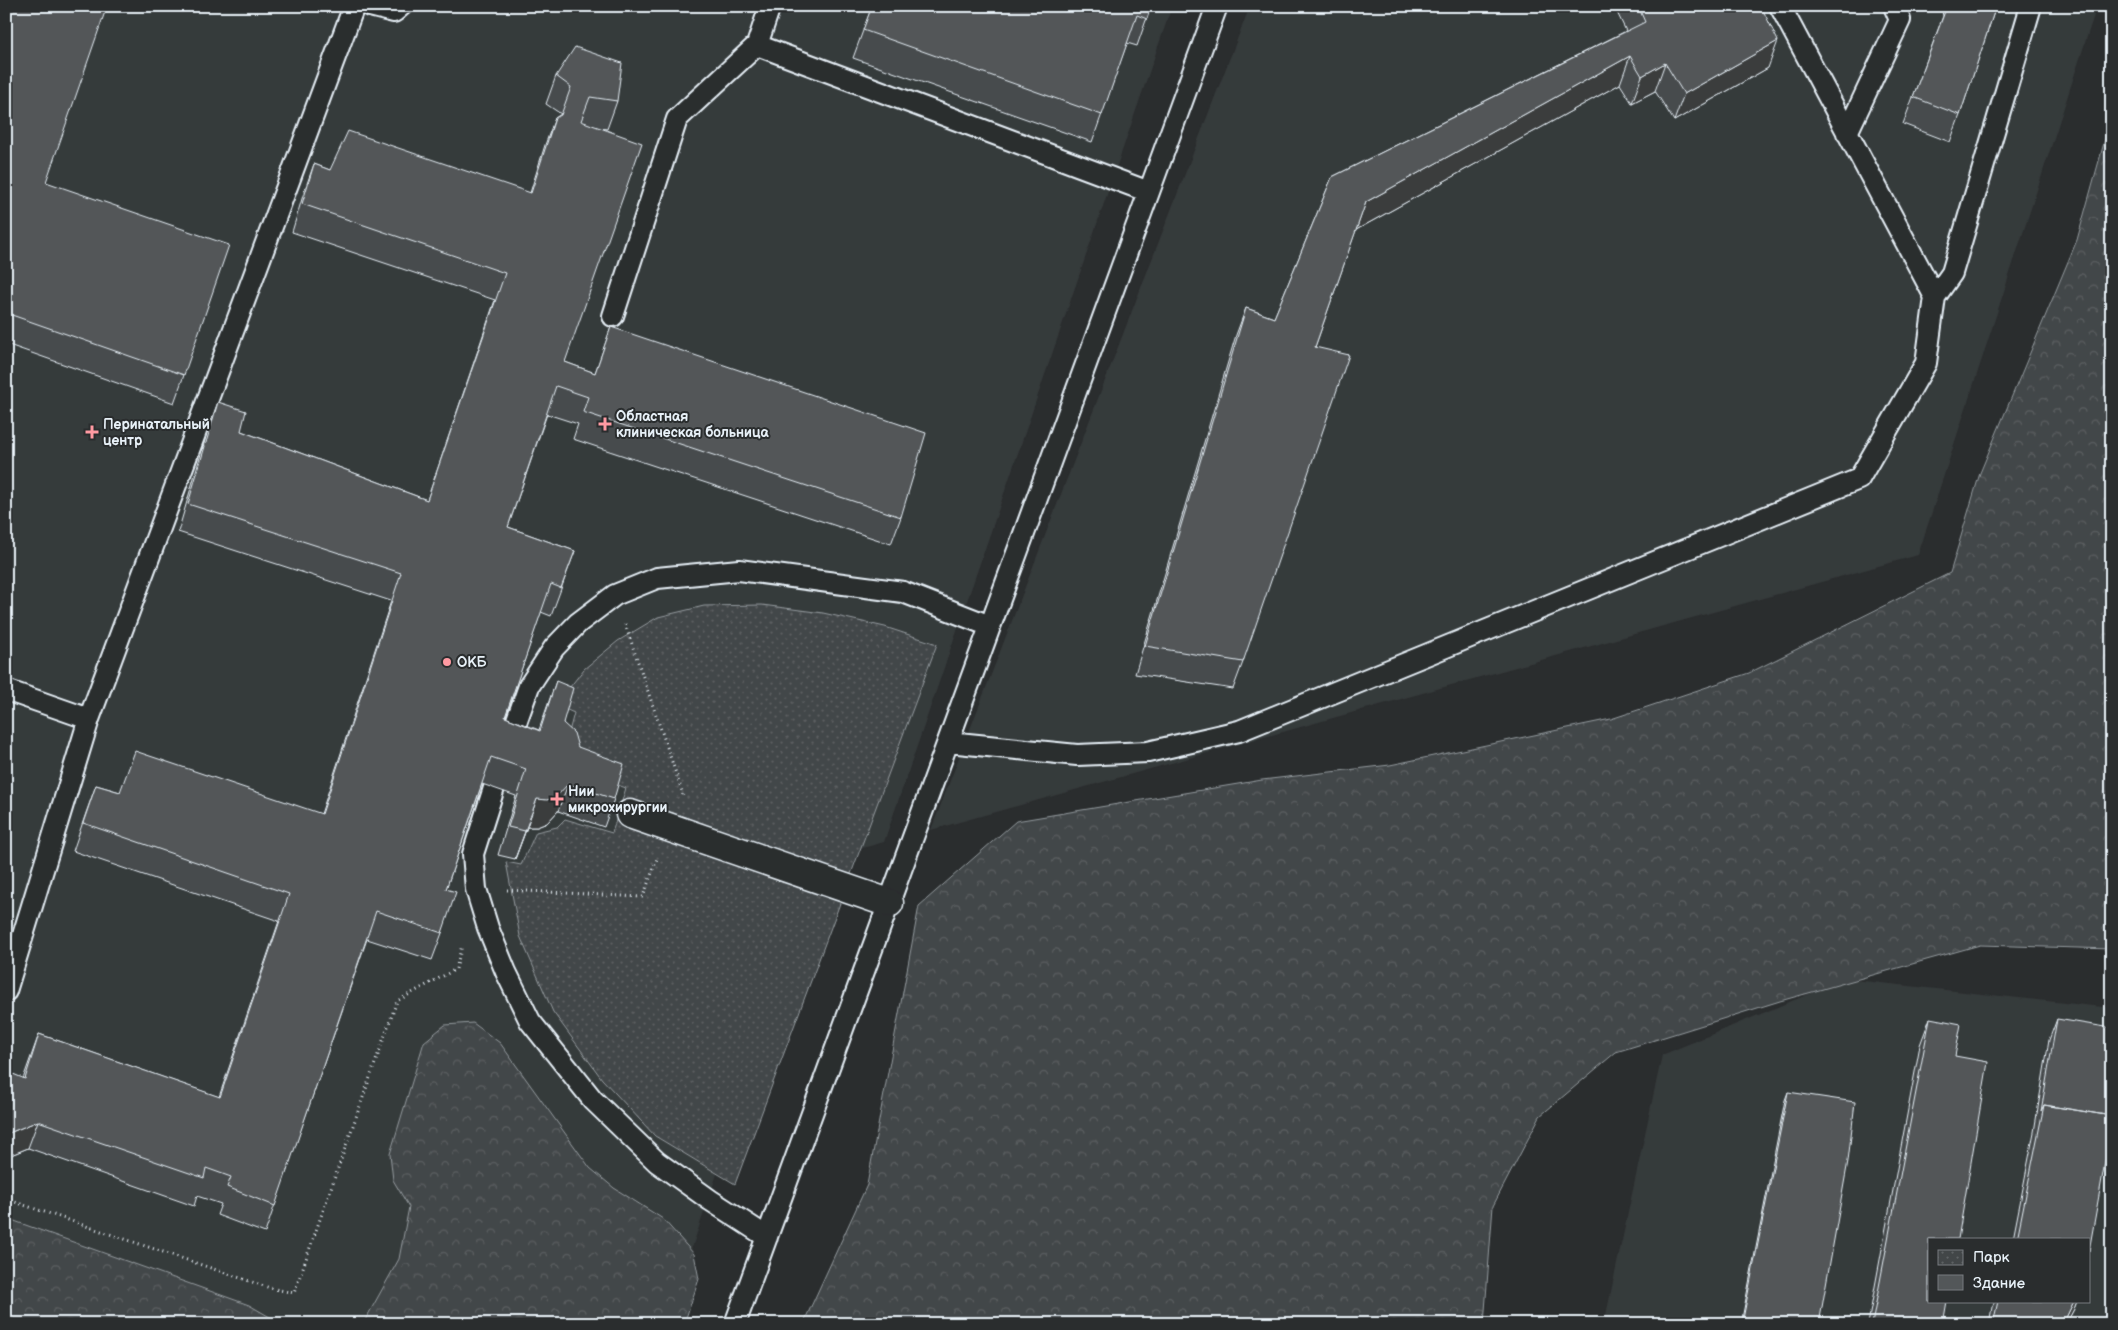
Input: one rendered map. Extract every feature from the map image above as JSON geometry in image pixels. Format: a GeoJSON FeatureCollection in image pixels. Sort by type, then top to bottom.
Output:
{"type":"FeatureCollection","features":[{"type":"Feature","properties":{"kind":"street"},"geometry":{"type":"LineString","coordinates":[[630,814],[889,903]]}},
{"type":"Feature","properties":{"kind":"lane"},"geometry":{"type":"LineString","coordinates":[[6,991],[89,720],[354,6]]}},
{"type":"Feature","properties":{"kind":"lane"},"geometry":{"type":"LineString","coordinates":[[370,6],[394,12],[401,6]]}},
{"type":"Feature","properties":{"kind":"lane"},"geometry":{"type":"LineString","coordinates":[[612,316],[676,119],[757,45],[770,6]]}},
{"type":"Feature","properties":{"kind":"lane"},"geometry":{"type":"LineString","coordinates":[[735,1324],[1217,6]]}},
{"type":"Feature","properties":{"kind":"lane"},"geometry":{"type":"LineString","coordinates":[[1780,6],[1935,297]]}},
{"type":"Feature","properties":{"kind":"lane"},"geometry":{"type":"LineString","coordinates":[[1847,133],[1900,20],[1894,6]]}},
{"type":"Feature","properties":{"kind":"lane"},"geometry":{"type":"LineString","coordinates":[[948,742],[1077,755],[1148,752],[1239,731],[1859,479],[1926,363],[1935,297],[1952,273],[2031,6]]}},
{"type":"Feature","properties":{"kind":"lane"},"geometry":{"type":"LineString","coordinates":[[757,45],[1149,192]]}},
{"type":"Feature","properties":{"kind":"lane"},"geometry":{"type":"LineString","coordinates":[[507,750],[529,686],[554,648],[578,623],[615,595],[657,578],[739,570],[903,592],[990,626]]}},
{"type":"Feature","properties":{"kind":"lane"},"geometry":{"type":"LineString","coordinates":[[6,690],[89,720]]}},
{"type":"Feature","properties":{"kind":"lane"},"geometry":{"type":"LineString","coordinates":[[494,788],[473,854],[476,889],[488,928],[502,963],[530,1021],[593,1100],[657,1162],[710,1200],[767,1237]]}},
{"type":"Feature","properties":{"kind":"path"},"geometry":{"type":"LineString","coordinates":[[6,1199],[270,1288],[294,1293],[397,1001],[456,969],[463,942]]}},
{"type":"Feature","properties":{"kind":"shaded area","name":"Областная клиническая больница"},"geometry":{"type":"Polygon","coordinates":[[[6,6],[1172,6],[884,842],[824,859],[666,1324],[6,1324],[6,6]]]}},
{"type":"Feature","properties":{"kind":"shaded area"},"geometry":{"type":"Polygon","coordinates":[[[1250,6],[2097,6],[1918,555],[931,830],[1250,6]]]}},
{"type":"Feature","properties":{"kind":"shaded area"},"geometry":{"type":"Polygon","coordinates":[[[1845,979],[2112,1008],[2112,1324],[1604,1324],[1662,1055],[1845,979]]]}},
{"type":"Feature","properties":{"kind":"green space"},"geometry":{"type":"Polygon","coordinates":[[[2112,114],[2112,949],[1980,945],[1780,1001],[1616,1052],[1540,1116],[1493,1206],[1484,1324],[803,1324],[867,1185],[919,906],[1016,821],[1262,780],[1390,765],[1611,719],[1749,673],[1950,573],[1980,473],[2077,240],[2112,114]]]}},
{"type":"Feature","properties":{"kind":"green space"},"geometry":{"type":"Polygon","coordinates":[[[762,605],[823,613],[885,627],[937,644],[735,1184],[655,1136],[602,1079],[553,1012],[520,936],[506,862],[521,865],[536,832],[557,827],[565,819],[612,833],[626,788],[579,771],[565,747],[574,713],[556,705],[584,669],[618,641],[658,617],[704,606],[762,605]]]}},
{"type":"Feature","properties":{"kind":"green space"},"geometry":{"type":"Polygon","coordinates":[[[473,1023],[500,1043],[590,1168],[614,1188],[663,1219],[694,1254],[699,1279],[684,1324],[363,1324],[399,1259],[409,1207],[393,1180],[390,1154],[424,1042],[445,1025],[473,1023]]]}},
{"type":"Feature","properties":{"kind":"green space"},"geometry":{"type":"Polygon","coordinates":[[[6,1218],[249,1305],[282,1324],[6,1324],[6,1218]]]}},
{"type":"Feature","properties":{"kind":"building"},"geometry":{"type":"Polygon","coordinates":[[[6,6],[107,6],[46,182],[229,245],[184,375],[6,313],[6,6]]]}},
{"type":"Feature","properties":{"kind":"building"},"geometry":{"type":"Polygon","coordinates":[[[872,6],[1151,6],[1147,19],[1137,15],[1102,115],[863,30],[872,6]]]}},
{"type":"Feature","properties":{"kind":"building"},"geometry":{"type":"Polygon","coordinates":[[[1638,6],[1761,6],[1778,41],[1684,94],[1665,63],[1642,76],[1630,56],[1366,202],[1315,347],[1349,355],[1243,662],[1145,646],[1246,308],[1274,318],[1332,177],[1645,22],[1638,6]]]}},
{"type":"Feature","properties":{"kind":"building"},"geometry":{"type":"Polygon","coordinates":[[[1947,6],[1996,6],[1960,115],[1913,97],[1947,6]]]}},
{"type":"Feature","properties":{"kind":"building","name":"ОКБ"},"geometry":{"type":"Polygon","coordinates":[[[575,47],[622,63],[617,101],[590,97],[581,121],[642,143],[565,362],[595,373],[611,327],[926,433],[901,517],[583,412],[588,397],[556,386],[508,527],[575,551],[561,588],[551,584],[505,717],[540,731],[556,681],[573,688],[563,723],[574,733],[578,747],[624,764],[614,799],[568,784],[557,796],[547,800],[537,799],[525,831],[508,827],[526,769],[491,757],[446,889],[456,892],[442,933],[376,911],[275,1206],[227,1187],[231,1177],[206,1168],[204,1178],[38,1121],[9,1133],[6,1132],[6,1071],[25,1079],[39,1034],[220,1097],[289,894],[83,823],[96,785],[120,792],[135,751],[322,814],[401,573],[188,504],[218,402],[246,411],[241,431],[427,500],[505,273],[302,204],[314,164],[330,170],[348,131],[531,193],[555,118],[561,115],[571,87],[556,76],[575,47]]]}},
{"type":"Feature","properties":{"kind":"building"},"geometry":{"type":"Polygon","coordinates":[[[1930,1018],[1961,1024],[1955,1056],[1988,1062],[1958,1238],[1928,1238],[1928,1302],[1947,1302],[1943,1324],[1872,1324],[1930,1018]]]}},
{"type":"Feature","properties":{"kind":"building"},"geometry":{"type":"Polygon","coordinates":[[[2057,1019],[2112,1028],[2112,1116],[2044,1105],[2041,1111],[2057,1019]]]}},
{"type":"Feature","properties":{"kind":"building"},"geometry":{"type":"Polygon","coordinates":[[[1788,1092],[1855,1102],[1848,1161],[1819,1324],[1742,1324],[1788,1092]]]}},
{"type":"Feature","properties":{"kind":"building"},"geometry":{"type":"Polygon","coordinates":[[[2044,1105],[2112,1116],[2090,1245],[2090,1238],[2017,1238],[2044,1105]]]}},
{"type":"Feature","properties":{"kind":"building"},"geometry":{"type":"Polygon","coordinates":[[[1998,1302],[2074,1302],[2063,1324],[1993,1324],[1998,1302]]]}},
{"type":"Feature","properties":{"kind":"place","name":"Областная клиническая больница"},"geometry":{"type":"Point","coordinates":[605,424]}},
{"type":"Feature","properties":{"kind":"place","name":"Перинатальный центр"},"geometry":{"type":"Point","coordinates":[92,432]}},
{"type":"Feature","properties":{"kind":"place","name":"ОКБ"},"geometry":{"type":"Point","coordinates":[447,662]}},
{"type":"Feature","properties":{"kind":"place","name":"Нии микрохирургии"},"geometry":{"type":"Point","coordinates":[557,799]}}]}
